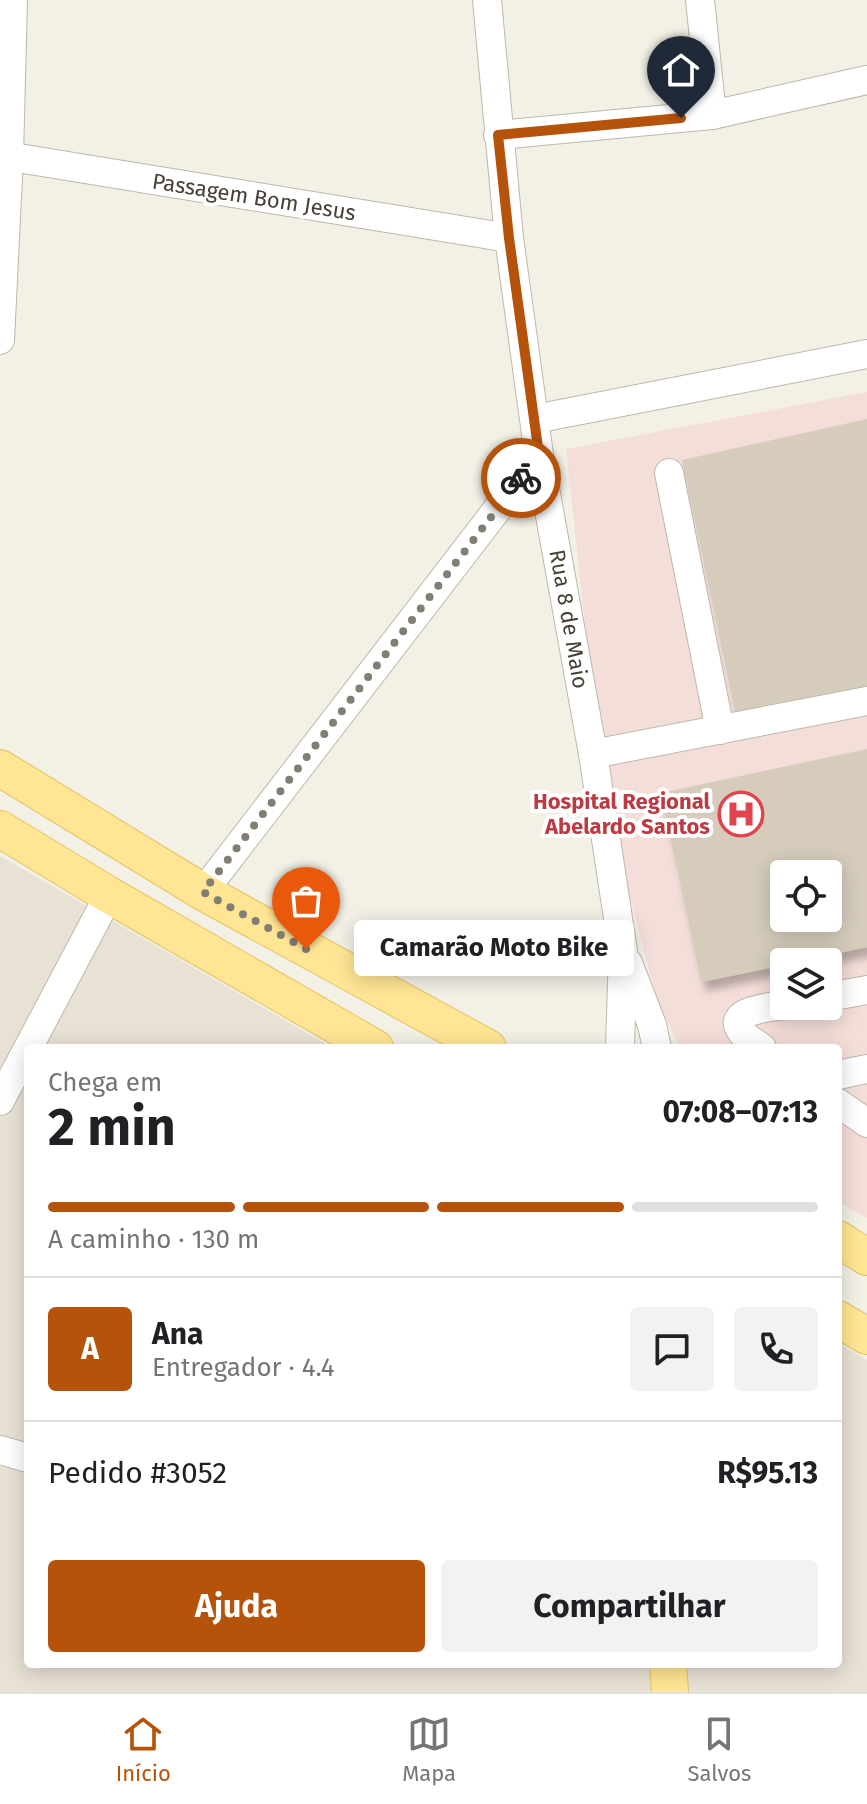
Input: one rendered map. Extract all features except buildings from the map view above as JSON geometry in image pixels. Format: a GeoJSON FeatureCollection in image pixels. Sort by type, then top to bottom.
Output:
{"type":"FeatureCollection","features":[{"type":"Feature","properties":{"kind":"main road"},"geometry":{"type":"LineString","coordinates":[[0,768],[203,892],[481,1044]]}},
{"type":"Feature","properties":{"kind":"main road"},"geometry":{"type":"LineString","coordinates":[[0,829],[368,1044]]}},
{"type":"Feature","properties":{"kind":"main road"},"geometry":{"type":"LineString","coordinates":[[842,1241],[867,1257]]}},
{"type":"Feature","properties":{"kind":"main road"},"geometry":{"type":"LineString","coordinates":[[842,1321],[867,1336]]}},
{"type":"Feature","properties":{"kind":"main road"},"geometry":{"type":"LineString","coordinates":[[668,1668],[670,1692]]}},
{"type":"Feature","properties":{"kind":"street"},"geometry":{"type":"LineString","coordinates":[[0,340],[13,0]]}},
{"type":"Feature","properties":{"kind":"street","name":"Rua 8 de Maio"},"geometry":{"type":"LineString","coordinates":[[487,0],[509,238],[539,455],[593,754],[623,951],[620,1044]]}},
{"type":"Feature","properties":{"kind":"street"},"geometry":{"type":"LineString","coordinates":[[700,0],[712,115]]}},
{"type":"Feature","properties":{"kind":"street"},"geometry":{"type":"LineString","coordinates":[[498,135],[712,115],[867,80]]}},
{"type":"Feature","properties":{"kind":"street","name":"Passagem Bom Jesus"},"geometry":{"type":"LineString","coordinates":[[5,156],[509,238]]}},
{"type":"Feature","properties":{"kind":"street"},"geometry":{"type":"LineString","coordinates":[[535,419],[867,354]]}},
{"type":"Feature","properties":{"kind":"street"},"geometry":{"type":"LineString","coordinates":[[203,892],[539,455]]}},
{"type":"Feature","properties":{"kind":"street"},"geometry":{"type":"LineString","coordinates":[[669,473],[720,730]]}},
{"type":"Feature","properties":{"kind":"street"},"geometry":{"type":"LineString","coordinates":[[593,754],[867,701]]}},
{"type":"Feature","properties":{"kind":"street"},"geometry":{"type":"LineString","coordinates":[[30,1044],[109,895]]}},
{"type":"Feature","properties":{"kind":"street","name":"Rua 8 de Maio"},"geometry":{"type":"LineString","coordinates":[[623,951],[652,1025],[656,1044]]}},
{"type":"Feature","properties":{"kind":"street"},"geometry":{"type":"LineString","coordinates":[[842,994],[867,990]]}},
{"type":"Feature","properties":{"kind":"street"},"geometry":{"type":"LineString","coordinates":[[757,1044],[740,1031],[740,1017],[746,1012],[770,1008]]}},
{"type":"Feature","properties":{"kind":"street"},"geometry":{"type":"LineString","coordinates":[[0,1101],[24,1056]]}},
{"type":"Feature","properties":{"kind":"street"},"geometry":{"type":"LineString","coordinates":[[842,1074],[867,1069]]}},
{"type":"Feature","properties":{"kind":"street"},"geometry":{"type":"LineString","coordinates":[[842,1106],[867,1123]]}},
{"type":"Feature","properties":{"kind":"street"},"geometry":{"type":"LineString","coordinates":[[0,1450],[24,1457]]}},
{"type":"Feature","properties":{"kind":"shaded area","name":"Hospital Regional Abelardo Santos"},"geometry":{"type":"Polygon","coordinates":[[[867,392],[867,1218],[842,1204],[842,1044],[678,1044],[657,1001],[627,886],[585,625],[566,449],[867,392]]]}},
{"type":"Feature","properties":{"kind":"shaded area"},"geometry":{"type":"Polygon","coordinates":[[[0,856],[326,1044],[24,1044],[24,1668],[842,1668],[842,1345],[867,1360],[867,1692],[0,1692],[0,856]]]}},
{"type":"Feature","properties":{"kind":"way so far"},"geometry":{"type":"LineString","coordinates":[[306,949],[203,892],[521,478]]}},
{"type":"Feature","properties":{"kind":"place","name":"Hospital Regional Abelardo Santos"},"geometry":{"type":"Point","coordinates":[741,814]}},
{"type":"Feature","properties":{"kind":"place","name":"Camarão Moto Bike"},"geometry":{"type":"Point","coordinates":[306,949]}},
{"type":"Feature","properties":{"kind":"route"},"geometry":{"type":"LineString","coordinates":[[521,478],[539,455],[498,135],[681,118]]}}]}
